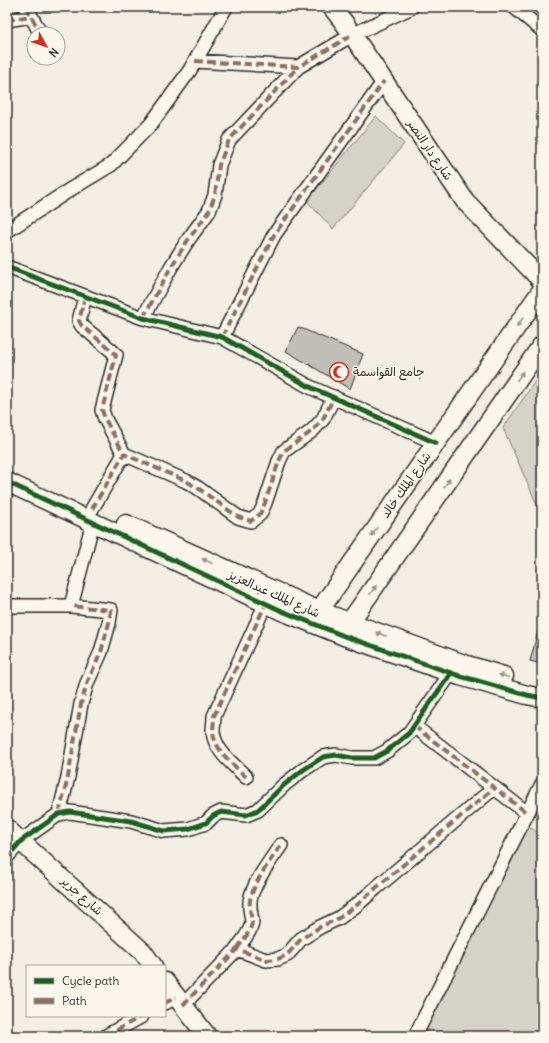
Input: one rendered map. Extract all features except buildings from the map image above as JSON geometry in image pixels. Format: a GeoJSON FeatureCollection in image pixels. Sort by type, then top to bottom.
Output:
{"type":"FeatureCollection","features":[{"type":"Feature","properties":{"kind":"street"},"geometry":{"type":"LineString","coordinates":[[7,231],[71,189],[112,165],[151,124],[190,70],[226,7]]}},
{"type":"Feature","properties":{"kind":"street","name":"شارع دار النصر"},"geometry":{"type":"LineString","coordinates":[[332,7],[465,201],[542,281]]}},
{"type":"Feature","properties":{"kind":"street"},"geometry":{"type":"LineString","coordinates":[[143,318],[171,266],[209,211],[215,195],[219,165],[229,140],[298,68],[352,35],[412,7]]}},
{"type":"Feature","properties":{"kind":"street"},"geometry":{"type":"LineString","coordinates":[[514,7],[542,30]]}},
{"type":"Feature","properties":{"kind":"street"},"geometry":{"type":"LineString","coordinates":[[7,20],[28,12],[37,26]]}},
{"type":"Feature","properties":{"kind":"street"},"geometry":{"type":"LineString","coordinates":[[195,61],[298,68]]}},
{"type":"Feature","properties":{"kind":"street"},"geometry":{"type":"LineString","coordinates":[[222,337],[274,235],[384,81]]}},
{"type":"Feature","properties":{"kind":"street"},"geometry":{"type":"LineString","coordinates":[[7,267],[143,318],[222,337],[310,387],[436,443]]}},
{"type":"Feature","properties":{"kind":"street","name":"شارع الملك خالد"},"geometry":{"type":"LineString","coordinates":[[316,617],[542,290]]}},
{"type":"Feature","properties":{"kind":"street"},"geometry":{"type":"LineString","coordinates":[[85,296],[79,321],[82,326],[116,355],[102,410],[105,419],[124,454],[186,481],[238,517],[251,521],[260,514],[284,451],[312,431],[323,419],[334,397]]}},
{"type":"Feature","properties":{"kind":"street"},"geometry":{"type":"LineString","coordinates":[[347,629],[542,345]]}},
{"type":"Feature","properties":{"kind":"street"},"geometry":{"type":"LineString","coordinates":[[71,606],[92,516],[124,454]]}},
{"type":"Feature","properties":{"kind":"street","name":"شارع الملك عبدالعزيز"},"geometry":{"type":"LineString","coordinates":[[7,470],[92,516],[282,611],[316,617]]}},
{"type":"Feature","properties":{"kind":"street","name":"شارع الملك عبدالعزيز"},"geometry":{"type":"LineString","coordinates":[[7,482],[92,516],[316,617],[451,673],[542,698]]}},
{"type":"Feature","properties":{"kind":"street"},"geometry":{"type":"LineString","coordinates":[[246,777],[217,746],[213,733],[214,716],[266,603]]}},
{"type":"Feature","properties":{"kind":"street"},"geometry":{"type":"LineString","coordinates":[[7,606],[71,606],[111,610],[101,652],[87,683],[81,704],[68,777],[59,814]]}},
{"type":"Feature","properties":{"kind":"street","name":"شارع الملك عبدالعزيز"},"geometry":{"type":"LineString","coordinates":[[347,629],[542,686]]}},
{"type":"Feature","properties":{"kind":"street"},"geometry":{"type":"LineString","coordinates":[[7,857],[21,841],[59,814],[70,812],[131,821],[164,831],[188,829],[206,823],[213,816],[221,812],[246,815],[258,810],[284,785],[323,757],[336,755],[352,758],[374,758],[388,751],[409,733],[451,673]]}},
{"type":"Feature","properties":{"kind":"street"},"geometry":{"type":"LineString","coordinates":[[414,726],[527,813]]}},
{"type":"Feature","properties":{"kind":"street"},"geometry":{"type":"LineString","coordinates":[[415,1036],[542,784]]}},
{"type":"Feature","properties":{"kind":"street"},"geometry":{"type":"LineString","coordinates":[[237,949],[266,960],[278,960],[287,955],[302,939],[320,927],[339,918],[358,904],[494,788]]}},
{"type":"Feature","properties":{"kind":"street","name":"شارع جرير"},"geometry":{"type":"LineString","coordinates":[[7,829],[143,952],[152,965]]}},
{"type":"Feature","properties":{"kind":"street"},"geometry":{"type":"LineString","coordinates":[[175,1002],[237,949],[250,929],[252,922],[250,898],[256,884],[280,844]]}},
{"type":"Feature","properties":{"kind":"street"},"geometry":{"type":"LineString","coordinates":[[166,984],[175,1002],[207,1036]]}},
{"type":"Feature","properties":{"kind":"street"},"geometry":{"type":"LineString","coordinates":[[106,1036],[140,1017]]}},
{"type":"Feature","properties":{"kind":"shaded area"},"geometry":{"type":"Polygon","coordinates":[[[376,116],[404,144],[333,229],[307,201],[376,116]]]}},
{"type":"Feature","properties":{"kind":"shaded area"},"geometry":{"type":"Polygon","coordinates":[[[542,371],[542,516],[503,428],[542,371]]]}},
{"type":"Feature","properties":{"kind":"shaded area"},"geometry":{"type":"Polygon","coordinates":[[[522,821],[542,836],[542,1036],[419,1036],[522,821]]]}},
{"type":"Feature","properties":{"kind":"marked path"},"geometry":{"type":"LineString","coordinates":[[26,7],[37,26]]}},
{"type":"Feature","properties":{"kind":"marked path"},"geometry":{"type":"LineString","coordinates":[[7,20],[31,16]]}},
{"type":"Feature","properties":{"kind":"marked path"},"geometry":{"type":"LineString","coordinates":[[195,61],[298,67],[352,35]]}},
{"type":"Feature","properties":{"kind":"marked path"},"geometry":{"type":"LineString","coordinates":[[143,318],[171,267],[209,211],[215,195],[219,165],[229,140],[298,67]]}},
{"type":"Feature","properties":{"kind":"marked path"},"geometry":{"type":"LineString","coordinates":[[222,337],[274,235],[384,81]]}},
{"type":"Feature","properties":{"kind":"marked path"},"geometry":{"type":"LineString","coordinates":[[85,296],[79,321],[82,326],[116,355],[102,410],[105,419],[124,454]]}},
{"type":"Feature","properties":{"kind":"marked path"},"geometry":{"type":"LineString","coordinates":[[92,509],[124,454],[186,481],[238,517],[251,521],[260,514],[284,451],[312,431],[323,419],[334,397]]}},
{"type":"Feature","properties":{"kind":"marked path"},"geometry":{"type":"LineString","coordinates":[[246,777],[225,757],[217,745],[213,732],[214,716],[266,603]]}},
{"type":"Feature","properties":{"kind":"marked path"},"geometry":{"type":"LineString","coordinates":[[59,814],[68,777],[81,704],[87,683],[101,652],[111,610],[71,606]]}},
{"type":"Feature","properties":{"kind":"marked path"},"geometry":{"type":"LineString","coordinates":[[414,726],[527,813]]}},
{"type":"Feature","properties":{"kind":"marked path"},"geometry":{"type":"LineString","coordinates":[[183,1005],[237,949],[266,960],[278,959],[287,955],[301,939],[320,927],[339,918],[358,904],[494,788]]}},
{"type":"Feature","properties":{"kind":"marked path"},"geometry":{"type":"LineString","coordinates":[[237,949],[252,925],[250,909],[251,896],[264,870],[281,845]]}},
{"type":"Feature","properties":{"kind":"marked path"},"geometry":{"type":"LineString","coordinates":[[166,1002],[176,997]]}},
{"type":"Feature","properties":{"kind":"marked path"},"geometry":{"type":"LineString","coordinates":[[106,1036],[140,1017]]}},
{"type":"Feature","properties":{"kind":"cycle path"},"geometry":{"type":"LineString","coordinates":[[7,267],[143,318],[222,337],[310,387],[436,443]]}},
{"type":"Feature","properties":{"kind":"cycle path"},"geometry":{"type":"LineString","coordinates":[[7,482],[282,611],[344,636],[460,676],[542,698]]}},
{"type":"Feature","properties":{"kind":"cycle path"},"geometry":{"type":"LineString","coordinates":[[7,857],[21,841],[59,814],[70,812],[131,821],[164,831],[188,829],[206,823],[213,816],[221,812],[246,815],[258,810],[284,785],[323,757],[336,755],[352,758],[374,758],[387,751],[409,733],[451,673]]}},
{"type":"Feature","properties":{"kind":"place","name":"جامع القواسمة"},"geometry":{"type":"Point","coordinates":[339,372]}}]}
